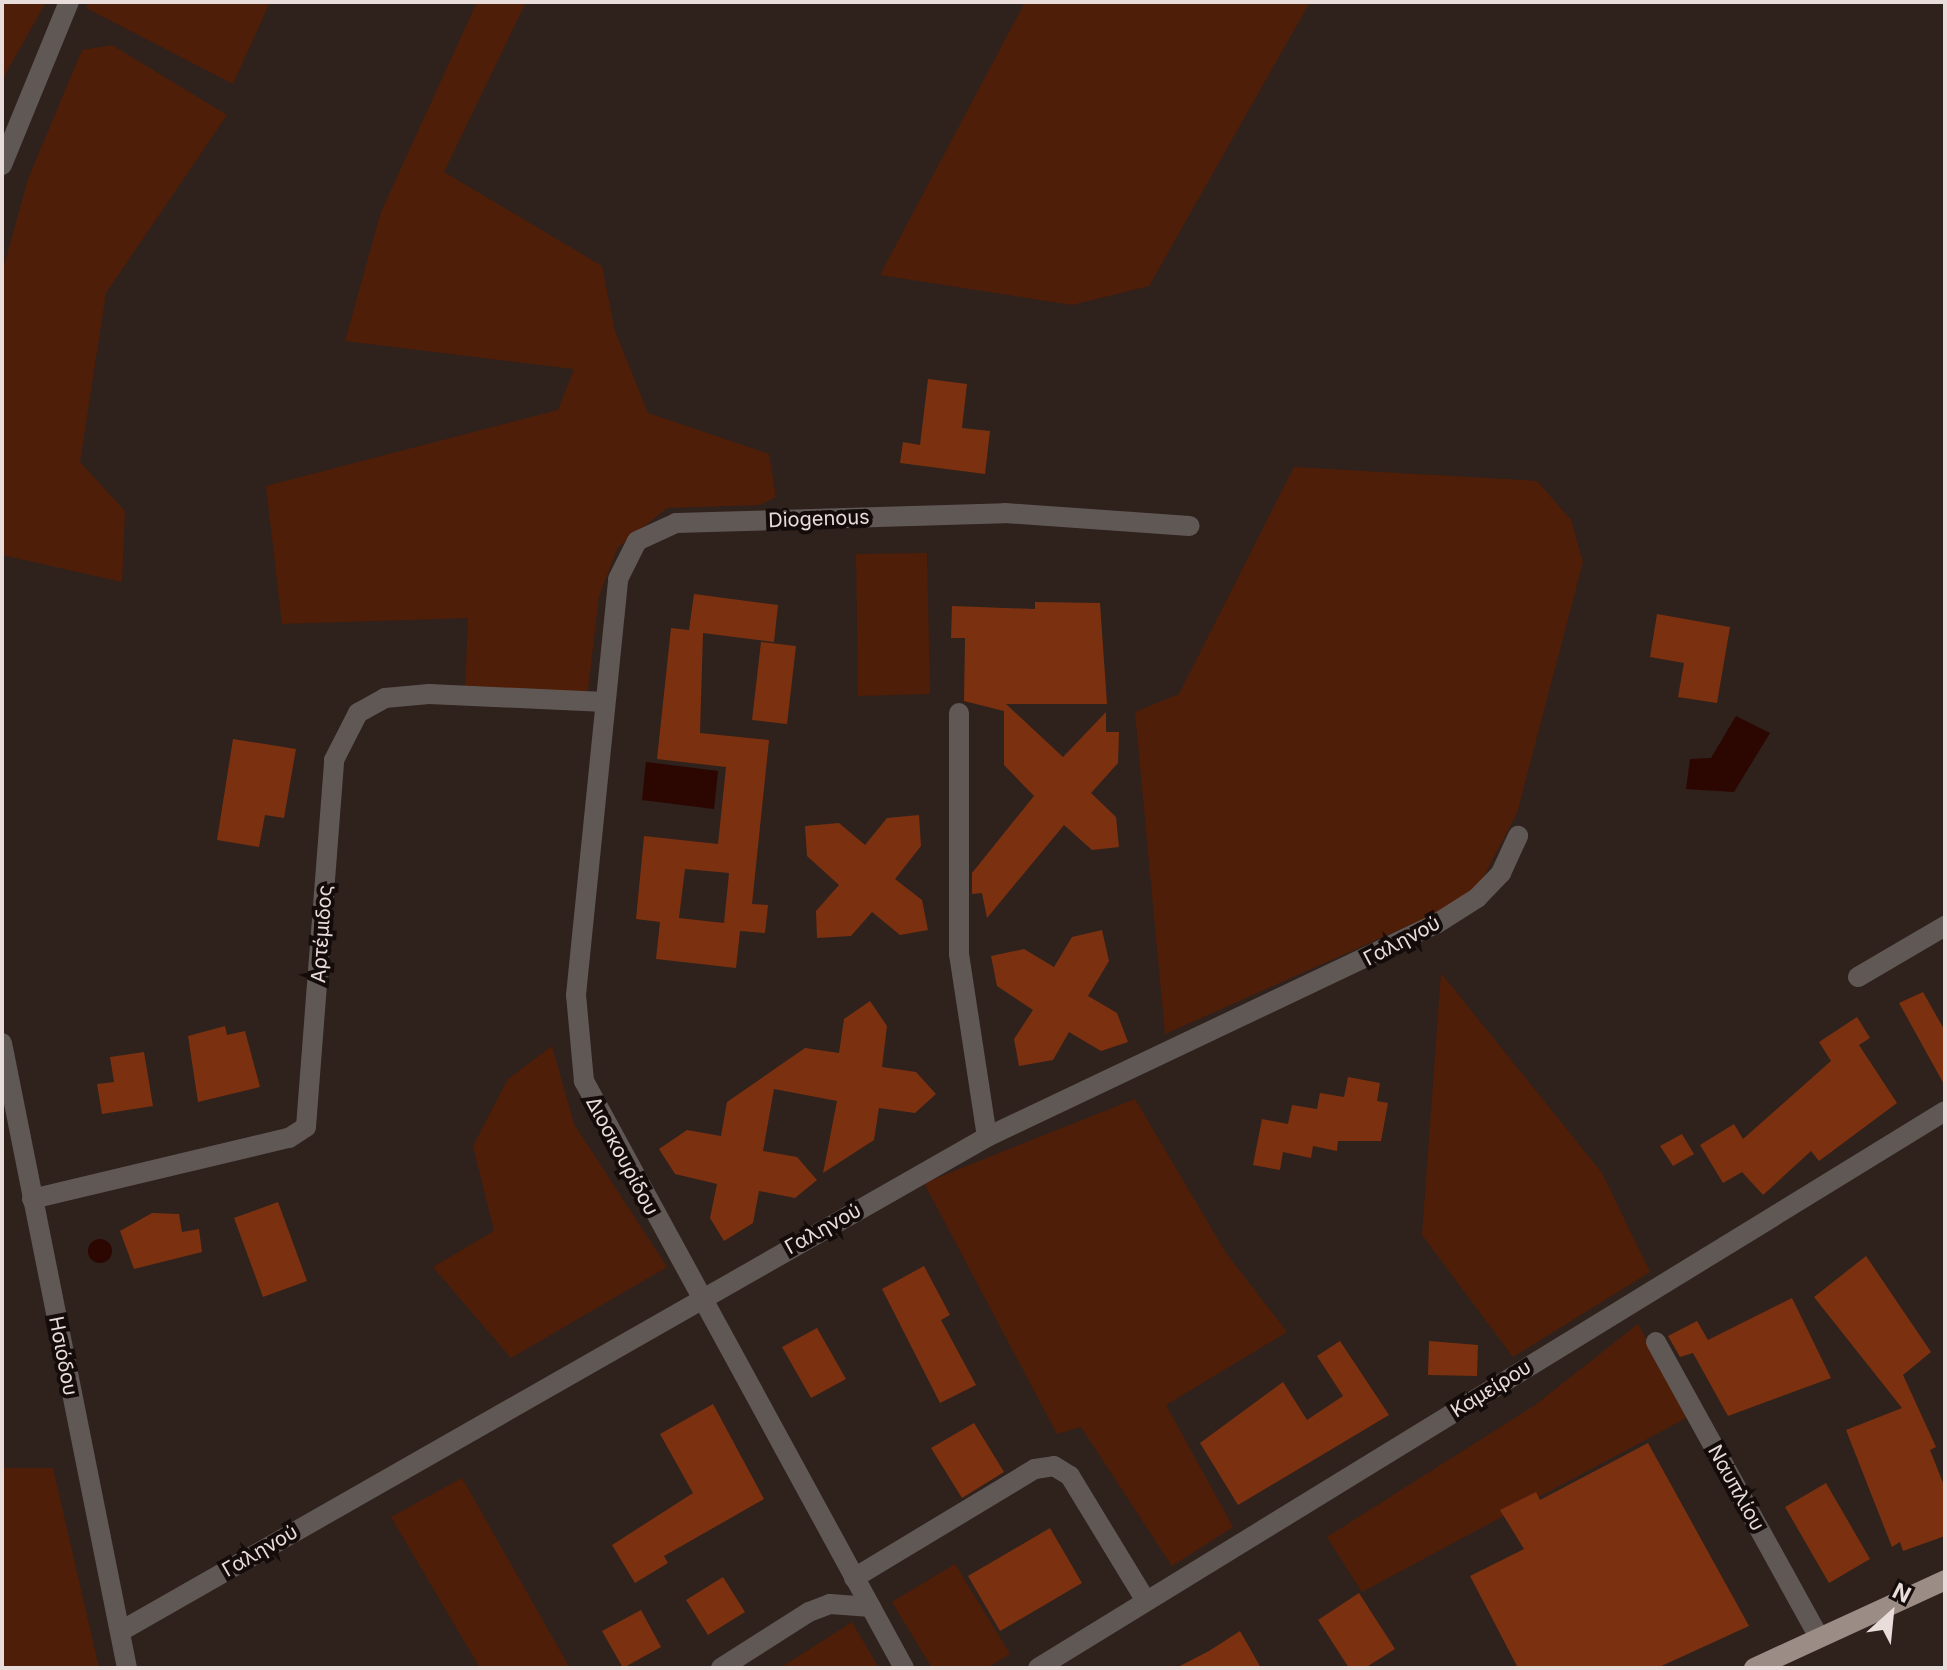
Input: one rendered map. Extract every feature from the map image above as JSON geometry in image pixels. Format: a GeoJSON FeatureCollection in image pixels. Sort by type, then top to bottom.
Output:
{"type":"FeatureCollection","features":[{"type":"Feature","properties":{"kind":"main road"},"geometry":{"type":"LineString","coordinates":[[1754,1668],[1817,1634],[1945,1580]]}},
{"type":"Feature","properties":{"kind":"street"},"geometry":{"type":"LineString","coordinates":[[2,165],[69,2]]}},
{"type":"Feature","properties":{"kind":"street","name":"Diogenous"},"geometry":{"type":"LineString","coordinates":[[637,541],[676,523],[1005,513],[1190,526]]}},
{"type":"Feature","properties":{"kind":"street","name":"Διοσκουρίδου"},"geometry":{"type":"LineString","coordinates":[[637,541],[618,579],[576,995],[578,1048],[594,1108],[904,1668]]}},
{"type":"Feature","properties":{"kind":"street","name":"Αρτέμιδος"},"geometry":{"type":"LineString","coordinates":[[32,1199],[289,1138],[306,1127],[334,760],[358,713],[385,698],[429,694],[605,702]]}},
{"type":"Feature","properties":{"kind":"street"},"geometry":{"type":"LineString","coordinates":[[959,713],[959,954],[987,1137]]}},
{"type":"Feature","properties":{"kind":"street","name":"Γαληνού"},"geometry":{"type":"LineString","coordinates":[[121,1631],[987,1137],[1436,924],[1477,898],[1518,836]]}},
{"type":"Feature","properties":{"kind":"street"},"geometry":{"type":"LineString","coordinates":[[1858,977],[1945,926]]}},
{"type":"Feature","properties":{"kind":"street","name":"Ησιόδου"},"geometry":{"type":"LineString","coordinates":[[2,1043],[127,1668]]}},
{"type":"Feature","properties":{"kind":"street","name":"Καμείρου"},"geometry":{"type":"LineString","coordinates":[[1038,1668],[1944,1111]]}},
{"type":"Feature","properties":{"kind":"street","name":"Ναυπλίου"},"geometry":{"type":"LineString","coordinates":[[1656,1342],[1817,1634]]}},
{"type":"Feature","properties":{"kind":"street"},"geometry":{"type":"LineString","coordinates":[[854,1578],[1035,1469],[1054,1466],[1070,1476],[1146,1601]]}},
{"type":"Feature","properties":{"kind":"street"},"geometry":{"type":"LineString","coordinates":[[721,1668],[809,1612],[830,1604],[871,1607]]}},
{"type":"Feature","properties":{"kind":"shaded area"},"geometry":{"type":"Polygon","coordinates":[[[2,2],[46,2],[2,80],[2,2]]]}},
{"type":"Feature","properties":{"kind":"shaded area"},"geometry":{"type":"Polygon","coordinates":[[[89,2],[270,2],[233,84],[86,8],[89,2]]]}},
{"type":"Feature","properties":{"kind":"shaded area"},"geometry":{"type":"Polygon","coordinates":[[[477,2],[526,2],[444,172],[602,266],[615,331],[648,413],[769,454],[776,497],[760,505],[667,508],[618,547],[599,596],[587,699],[465,689],[468,618],[282,624],[266,486],[558,410],[574,369],[345,341],[381,212],[477,2]]]}},
{"type":"Feature","properties":{"kind":"shaded area"},"geometry":{"type":"Polygon","coordinates":[[[1025,2],[1310,2],[1149,286],[1072,305],[880,275],[1025,2]]]}},
{"type":"Feature","properties":{"kind":"shaded area"},"geometry":{"type":"Polygon","coordinates":[[[112,45],[227,115],[106,293],[80,462],[125,511],[122,582],[2,555],[2,273],[28,179],[82,50],[112,45]]]}},
{"type":"Feature","properties":{"kind":"shaded area"},"geometry":{"type":"Polygon","coordinates":[[[1294,467],[1537,481],[1571,520],[1583,562],[1517,813],[1473,897],[1165,1034],[1135,712],[1179,694],[1294,467]]]}},
{"type":"Feature","properties":{"kind":"shaded area"},"geometry":{"type":"Polygon","coordinates":[[[927,553],[930,694],[858,696],[856,554],[927,553]]]}},
{"type":"Feature","properties":{"kind":"shaded area"},"geometry":{"type":"Polygon","coordinates":[[[1736,716],[1770,733],[1734,792],[1686,789],[1690,759],[1711,758],[1736,716]]]}},
{"type":"Feature","properties":{"kind":"shaded area"},"geometry":{"type":"Polygon","coordinates":[[[646,762],[718,771],[714,809],[642,800],[646,762]]]}},
{"type":"Feature","properties":{"kind":"shaded area"},"geometry":{"type":"Polygon","coordinates":[[[1441,973],[1602,1173],[1650,1272],[1513,1357],[1422,1235],[1441,973]]]}},
{"type":"Feature","properties":{"kind":"shaded area"},"geometry":{"type":"Polygon","coordinates":[[[552,1046],[574,1124],[667,1267],[511,1358],[433,1267],[494,1231],[473,1146],[508,1079],[552,1046]]]}},
{"type":"Feature","properties":{"kind":"shaded area"},"geometry":{"type":"Polygon","coordinates":[[[1135,1099],[1226,1253],[1287,1332],[1166,1405],[1233,1527],[1172,1566],[1081,1427],[1057,1434],[924,1183],[1135,1099]]]}},
{"type":"Feature","properties":{"kind":"shaded area"},"geometry":{"type":"Polygon","coordinates":[[[95,1239],[105,1239],[112,1246],[112,1256],[105,1263],[95,1263],[88,1256],[88,1246],[95,1239]]]}},
{"type":"Feature","properties":{"kind":"shaded area"},"geometry":{"type":"Polygon","coordinates":[[[1638,1324],[1690,1416],[1362,1592],[1327,1537],[1535,1405],[1638,1324]]]}},
{"type":"Feature","properties":{"kind":"shaded area"},"geometry":{"type":"Polygon","coordinates":[[[2,1468],[53,1468],[99,1668],[2,1668],[2,1468]]]}},
{"type":"Feature","properties":{"kind":"shaded area"},"geometry":{"type":"Polygon","coordinates":[[[462,1478],[570,1668],[480,1668],[391,1517],[462,1478]]]}},
{"type":"Feature","properties":{"kind":"shaded area"},"geometry":{"type":"Polygon","coordinates":[[[955,1564],[1010,1654],[987,1668],[932,1668],[892,1602],[955,1564]]]}},
{"type":"Feature","properties":{"kind":"shaded area"},"geometry":{"type":"Polygon","coordinates":[[[852,1622],[879,1668],[780,1668],[852,1622]]]}},
{"type":"Feature","properties":{"kind":"building"},"geometry":{"type":"Polygon","coordinates":[[[928,379],[967,384],[962,428],[990,431],[985,474],[900,463],[903,442],[920,445],[928,379]]]}},
{"type":"Feature","properties":{"kind":"building"},"geometry":{"type":"Polygon","coordinates":[[[694,594],[778,605],[774,642],[703,633],[700,733],[769,740],[752,904],[768,905],[765,933],[740,931],[736,968],[656,959],[660,922],[636,919],[644,836],[718,844],[726,767],[657,759],[671,628],[689,630],[694,594]],[[685,869],[679,918],[724,923],[729,873],[685,869]]]}},
{"type":"Feature","properties":{"kind":"building"},"geometry":{"type":"Polygon","coordinates":[[[1035,602],[1100,603],[1107,704],[1006,704],[1063,757],[1106,712],[1106,732],[1119,732],[1118,763],[1091,793],[1116,817],[1119,847],[1092,850],[1064,825],[987,918],[982,893],[972,894],[972,873],[1034,796],[1004,765],[1004,711],[964,701],[965,638],[951,638],[952,606],[1035,609],[1035,602]]]}},
{"type":"Feature","properties":{"kind":"building"},"geometry":{"type":"Polygon","coordinates":[[[1657,614],[1730,627],[1717,703],[1678,697],[1684,663],[1650,657],[1657,614]]]}},
{"type":"Feature","properties":{"kind":"building"},"geometry":{"type":"Polygon","coordinates":[[[761,642],[796,646],[787,724],[752,720],[761,642]]]}},
{"type":"Feature","properties":{"kind":"building"},"geometry":{"type":"Polygon","coordinates":[[[233,739],[296,749],[284,818],[265,815],[259,847],[217,840],[233,739]]]}},
{"type":"Feature","properties":{"kind":"building"},"geometry":{"type":"Polygon","coordinates":[[[919,815],[921,846],[895,879],[922,900],[928,930],[900,935],[872,912],[851,936],[817,938],[816,911],[839,885],[807,856],[805,826],[839,823],[865,845],[887,818],[919,815]]]}},
{"type":"Feature","properties":{"kind":"building"},"geometry":{"type":"Polygon","coordinates":[[[1102,930],[1109,961],[1088,996],[1117,1013],[1128,1042],[1101,1051],[1069,1032],[1053,1060],[1019,1066],[1014,1039],[1033,1010],[997,986],[991,956],[1024,949],[1054,967],[1072,937],[1102,930]]]}},
{"type":"Feature","properties":{"kind":"building"},"geometry":{"type":"Polygon","coordinates":[[[1923,992],[1945,1031],[1945,1086],[1899,1003],[1923,992]]]}},
{"type":"Feature","properties":{"kind":"building"},"geometry":{"type":"Polygon","coordinates":[[[870,1001],[887,1026],[882,1067],[916,1072],[936,1094],[915,1113],[879,1108],[874,1140],[823,1173],[837,1101],[774,1089],[763,1151],[797,1157],[817,1180],[795,1198],[759,1191],[753,1223],[724,1241],[710,1218],[717,1184],[675,1174],[659,1149],[687,1130],[721,1136],[727,1102],[805,1048],[839,1053],[844,1019],[870,1001]]]}},
{"type":"Feature","properties":{"kind":"building"},"geometry":{"type":"Polygon","coordinates":[[[1857,1017],[1870,1038],[1859,1045],[1897,1103],[1819,1161],[1811,1151],[1763,1195],[1742,1172],[1723,1183],[1700,1145],[1734,1124],[1743,1139],[1831,1061],[1819,1042],[1857,1017]]]}},
{"type":"Feature","properties":{"kind":"building"},"geometry":{"type":"Polygon","coordinates":[[[225,1026],[227,1035],[245,1031],[260,1087],[198,1102],[188,1036],[225,1026]]]}},
{"type":"Feature","properties":{"kind":"building"},"geometry":{"type":"Polygon","coordinates":[[[144,1052],[153,1106],[102,1114],[97,1084],[114,1082],[110,1057],[144,1052]]]}},
{"type":"Feature","properties":{"kind":"building"},"geometry":{"type":"Polygon","coordinates":[[[1348,1077],[1380,1083],[1377,1101],[1388,1103],[1381,1141],[1338,1141],[1337,1151],[1313,1146],[1311,1158],[1283,1152],[1280,1170],[1253,1165],[1262,1119],[1288,1124],[1292,1105],[1317,1109],[1320,1093],[1344,1097],[1348,1077]]]}},
{"type":"Feature","properties":{"kind":"building"},"geometry":{"type":"Polygon","coordinates":[[[1682,1134],[1694,1154],[1673,1166],[1660,1146],[1682,1134]]]}},
{"type":"Feature","properties":{"kind":"building"},"geometry":{"type":"Polygon","coordinates":[[[278,1202],[307,1281],[263,1297],[234,1218],[278,1202]]]}},
{"type":"Feature","properties":{"kind":"building"},"geometry":{"type":"Polygon","coordinates":[[[152,1213],[179,1214],[182,1232],[199,1229],[202,1252],[134,1269],[120,1231],[152,1213]]]}},
{"type":"Feature","properties":{"kind":"building"},"geometry":{"type":"Polygon","coordinates":[[[1866,1256],[1931,1352],[1903,1375],[1936,1447],[1930,1450],[1945,1488],[1945,1536],[1903,1551],[1900,1542],[1892,1547],[1846,1430],[1902,1408],[1814,1297],[1866,1256]]]}},
{"type":"Feature","properties":{"kind":"building"},"geometry":{"type":"Polygon","coordinates":[[[924,1266],[950,1315],[941,1320],[976,1385],[940,1403],[882,1289],[924,1266]]]}},
{"type":"Feature","properties":{"kind":"building"},"geometry":{"type":"Polygon","coordinates":[[[1792,1298],[1831,1378],[1728,1416],[1693,1353],[1680,1357],[1668,1336],[1697,1321],[1708,1340],[1792,1298]]]}},
{"type":"Feature","properties":{"kind":"building"},"geometry":{"type":"Polygon","coordinates":[[[817,1328],[846,1379],[811,1398],[782,1347],[817,1328]]]}},
{"type":"Feature","properties":{"kind":"building"},"geometry":{"type":"Polygon","coordinates":[[[1340,1341],[1389,1415],[1238,1505],[1200,1443],[1283,1382],[1307,1420],[1343,1396],[1317,1356],[1340,1341]]]}},
{"type":"Feature","properties":{"kind":"building"},"geometry":{"type":"Polygon","coordinates":[[[1429,1341],[1478,1345],[1477,1376],[1428,1375],[1429,1341]]]}},
{"type":"Feature","properties":{"kind":"building"},"geometry":{"type":"Polygon","coordinates":[[[713,1404],[764,1499],[664,1556],[668,1563],[635,1583],[612,1545],[693,1493],[660,1434],[713,1404]]]}},
{"type":"Feature","properties":{"kind":"building"},"geometry":{"type":"Polygon","coordinates":[[[974,1423],[1004,1472],[962,1498],[931,1448],[974,1423]]]}},
{"type":"Feature","properties":{"kind":"building"},"geometry":{"type":"Polygon","coordinates":[[[1648,1443],[1749,1626],[1657,1668],[1518,1668],[1470,1576],[1524,1549],[1500,1510],[1536,1492],[1540,1500],[1648,1443]]]}},
{"type":"Feature","properties":{"kind":"building"},"geometry":{"type":"Polygon","coordinates":[[[1826,1483],[1870,1559],[1829,1583],[1785,1507],[1826,1483]]]}},
{"type":"Feature","properties":{"kind":"building"},"geometry":{"type":"Polygon","coordinates":[[[1050,1528],[1082,1583],[1000,1631],[968,1576],[1050,1528]]]}},
{"type":"Feature","properties":{"kind":"building"},"geometry":{"type":"Polygon","coordinates":[[[723,1577],[745,1612],[708,1635],[686,1600],[723,1577]]]}},
{"type":"Feature","properties":{"kind":"building"},"geometry":{"type":"Polygon","coordinates":[[[1359,1593],[1395,1649],[1365,1668],[1349,1668],[1318,1620],[1359,1593]]]}},
{"type":"Feature","properties":{"kind":"building"},"geometry":{"type":"Polygon","coordinates":[[[641,1610],[661,1647],[623,1668],[602,1631],[641,1610]]]}},
{"type":"Feature","properties":{"kind":"building"},"geometry":{"type":"Polygon","coordinates":[[[1240,1631],[1261,1668],[1176,1668],[1209,1651],[1240,1631]]]}}]}
